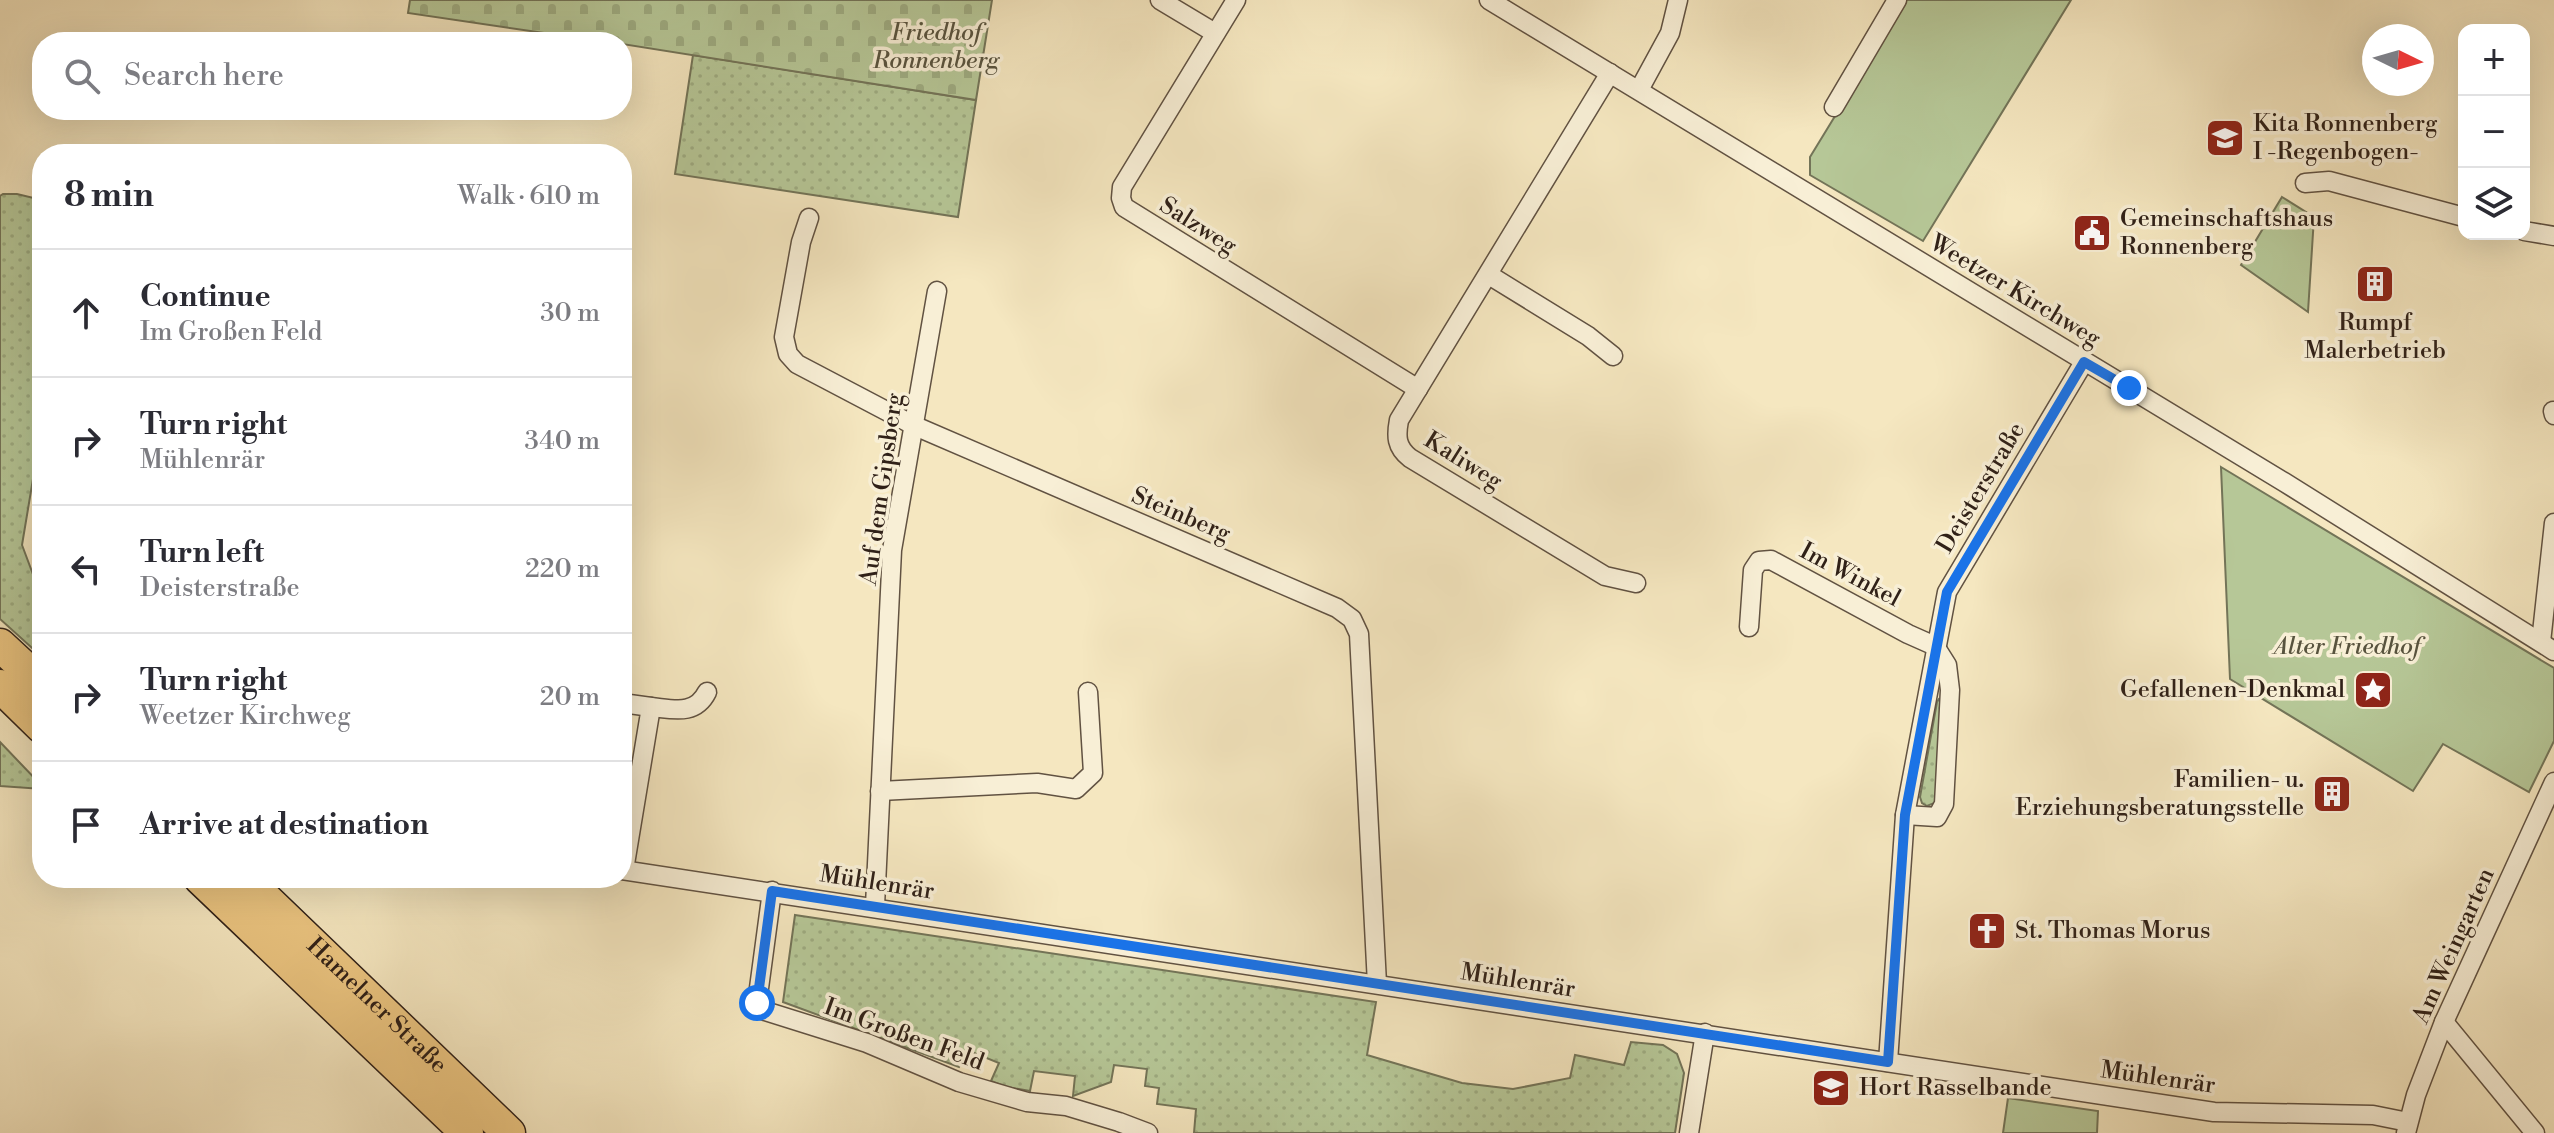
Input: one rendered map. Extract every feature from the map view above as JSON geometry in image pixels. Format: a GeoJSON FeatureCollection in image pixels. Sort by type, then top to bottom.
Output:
{"type":"FeatureCollection","features":[{"type":"Feature","properties":{"kind":"highway"},"geometry":{"type":"LineString","coordinates":[[0,645],[32,675]]}},
{"type":"Feature","properties":{"kind":"highway"},"geometry":{"type":"LineString","coordinates":[[0,686],[32,717]]}},
{"type":"Feature","properties":{"kind":"highway"},"geometry":{"type":"LineString","coordinates":[[210,888],[467,1133]]}},
{"type":"Feature","properties":{"kind":"highway","name":"Hamelner Straße"},"geometry":{"type":"LineString","coordinates":[[258,888],[509,1133]]}},
{"type":"Feature","properties":{"kind":"street"},"geometry":{"type":"LineString","coordinates":[[1160,0],[1215,33]]}},
{"type":"Feature","properties":{"kind":"street","name":"Salzweg"},"geometry":{"type":"LineString","coordinates":[[1236,0],[1122,187],[1124,207],[1418,389]]}},
{"type":"Feature","properties":{"kind":"street","name":"Weetzer Kirchweg"},"geometry":{"type":"LineString","coordinates":[[1489,0],[2284,482],[2547,647]]}},
{"type":"Feature","properties":{"kind":"street"},"geometry":{"type":"LineString","coordinates":[[1639,90],[1670,33],[1678,0]]}},
{"type":"Feature","properties":{"kind":"street"},"geometry":{"type":"LineString","coordinates":[[1834,107],[1897,0]]}},
{"type":"Feature","properties":{"kind":"street","name":"Kaliweg"},"geometry":{"type":"LineString","coordinates":[[1610,73],[1399,420],[1396,436],[1402,452],[1605,576],[1636,583]]}},
{"type":"Feature","properties":{"kind":"street"},"geometry":{"type":"LineString","coordinates":[[2305,183],[2329,181],[2458,215]]}},
{"type":"Feature","properties":{"kind":"street","name":"Steinberg"},"geometry":{"type":"LineString","coordinates":[[809,218],[801,242],[784,337],[788,354],[797,364],[915,426],[1337,608],[1352,619],[1359,634],[1377,984]]}},
{"type":"Feature","properties":{"kind":"street"},"geometry":{"type":"LineString","coordinates":[[2530,232],[2554,236]]}},
{"type":"Feature","properties":{"kind":"street"},"geometry":{"type":"LineString","coordinates":[[1489,275],[1588,336],[1613,356]]}},
{"type":"Feature","properties":{"kind":"street","name":"Auf dem Gipsberg"},"geometry":{"type":"LineString","coordinates":[[875,906],[892,550],[937,291]]}},
{"type":"Feature","properties":{"kind":"street","name":"Deisterstraße"},"geometry":{"type":"LineString","coordinates":[[1888,1062],[1905,815],[1947,592],[2084,362]]}},
{"type":"Feature","properties":{"kind":"street"},"geometry":{"type":"LineString","coordinates":[[2547,647],[2554,523]]}},
{"type":"Feature","properties":{"kind":"street","name":"Im Winkel"},"geometry":{"type":"LineString","coordinates":[[1749,627],[1753,570],[1759,561],[1771,560],[1935,646]]}},
{"type":"Feature","properties":{"kind":"street"},"geometry":{"type":"LineString","coordinates":[[1905,815],[1937,817],[1944,804],[1950,690],[1947,665],[1935,646]]}},
{"type":"Feature","properties":{"kind":"street"},"geometry":{"type":"LineString","coordinates":[[632,704],[692,708],[702,702],[707,692]]}},
{"type":"Feature","properties":{"kind":"street"},"geometry":{"type":"LineString","coordinates":[[880,791],[1037,783],[1076,789],[1093,773],[1088,692]]}},
{"type":"Feature","properties":{"kind":"street"},"geometry":{"type":"LineString","coordinates":[[632,818],[651,707]]}},
{"type":"Feature","properties":{"kind":"street","name":"Am Weingarten"},"geometry":{"type":"LineString","coordinates":[[2407,1128],[2444,1022],[2554,782]]}},
{"type":"Feature","properties":{"kind":"street","name":"Mühlenrär"},"geometry":{"type":"LineString","coordinates":[[632,871],[2214,1112],[2373,1115],[2407,1128]]}},
{"type":"Feature","properties":{"kind":"street","name":"Im Großen Feld"},"geometry":{"type":"LineString","coordinates":[[772,891],[757,1003],[765,1011],[867,1043],[959,1082],[1027,1102],[1066,1106],[1148,1133]]}},
{"type":"Feature","properties":{"kind":"street"},"geometry":{"type":"LineString","coordinates":[[2444,1022],[2535,1133]]}},
{"type":"Feature","properties":{"kind":"street"},"geometry":{"type":"LineString","coordinates":[[1689,1133],[1705,1033]]}},
{"type":"Feature","properties":{"kind":"green space","name":"Friedhof Ronnenberg"},"geometry":{"type":"Polygon","coordinates":[[[410,0],[992,0],[976,100],[632,46],[632,32],[538,32],[408,13],[410,0]]]}},
{"type":"Feature","properties":{"kind":"green space"},"geometry":{"type":"Polygon","coordinates":[[[1906,0],[2071,0],[1923,241],[1810,175],[1810,157],[1906,0]]]}},
{"type":"Feature","properties":{"kind":"green space"},"geometry":{"type":"Polygon","coordinates":[[[693,55],[976,100],[958,217],[675,174],[693,55]]]}},
{"type":"Feature","properties":{"kind":"green space"},"geometry":{"type":"Polygon","coordinates":[[[17,194],[32,198],[32,485],[22,545],[32,572],[32,648],[0,619],[0,196],[17,194]]]}},
{"type":"Feature","properties":{"kind":"green space"},"geometry":{"type":"Polygon","coordinates":[[[2282,197],[2314,217],[2308,312],[2241,265],[2282,197]]]}},
{"type":"Feature","properties":{"kind":"green space","name":"Alter Friedhof"},"geometry":{"type":"Polygon","coordinates":[[[2221,467],[2554,668],[2554,741],[2529,792],[2443,744],[2413,791],[2230,679],[2221,467]]]}},
{"type":"Feature","properties":{"kind":"green space"},"geometry":{"type":"Polygon","coordinates":[[[1939,699],[1943,700],[1937,802],[1927,806],[1920,797],[1939,699]]]}},
{"type":"Feature","properties":{"kind":"green space"},"geometry":{"type":"Polygon","coordinates":[[[0,742],[32,776],[32,788],[0,786],[0,742]]]}},
{"type":"Feature","properties":{"kind":"green space"},"geometry":{"type":"Polygon","coordinates":[[[795,915],[1376,1002],[1367,1055],[1462,1083],[1513,1089],[1570,1078],[1575,1055],[1624,1065],[1631,1042],[1663,1045],[1677,1054],[1684,1073],[1675,1133],[1194,1133],[1196,1109],[1157,1104],[1159,1088],[1145,1086],[1147,1069],[1114,1065],[1111,1082],[1073,1096],[1075,1076],[1034,1071],[1030,1091],[1007,1087],[991,1081],[999,1063],[967,1050],[959,1067],[783,1002],[795,915]]]}},
{"type":"Feature","properties":{"kind":"green space"},"geometry":{"type":"Polygon","coordinates":[[[2008,1098],[2098,1111],[2097,1133],[2003,1133],[2008,1098]]]}},
{"type":"Feature","properties":{"kind":"place","name":"Kita Ronnenberg I -Regenbogen-"},"geometry":{"type":"Point","coordinates":[2225,138]}},
{"type":"Feature","properties":{"kind":"place","name":"Gemeinschaftshaus Ronnenberg"},"geometry":{"type":"Point","coordinates":[2092,233]}},
{"type":"Feature","properties":{"kind":"place","name":"Rumpf Malerbetrieb"},"geometry":{"type":"Point","coordinates":[2375,284]}},
{"type":"Feature","properties":{"kind":"place","name":"Gefallenen-Denkmal"},"geometry":{"type":"Point","coordinates":[2373,690]}},
{"type":"Feature","properties":{"kind":"place","name":"Familien- u. Erziehungsberatungsstelle"},"geometry":{"type":"Point","coordinates":[2332,794]}},
{"type":"Feature","properties":{"kind":"place","name":"St. Thomas Morus"},"geometry":{"type":"Point","coordinates":[1987,931]}},
{"type":"Feature","properties":{"kind":"place","name":"Hort Rasselbande"},"geometry":{"type":"Point","coordinates":[1831,1088]}},
{"type":"Feature","properties":{"kind":"route"},"geometry":{"type":"LineString","coordinates":[[757,1003],[772,891],[1888,1062],[1905,815],[1947,592],[2084,362],[2129,388]]}}]}
